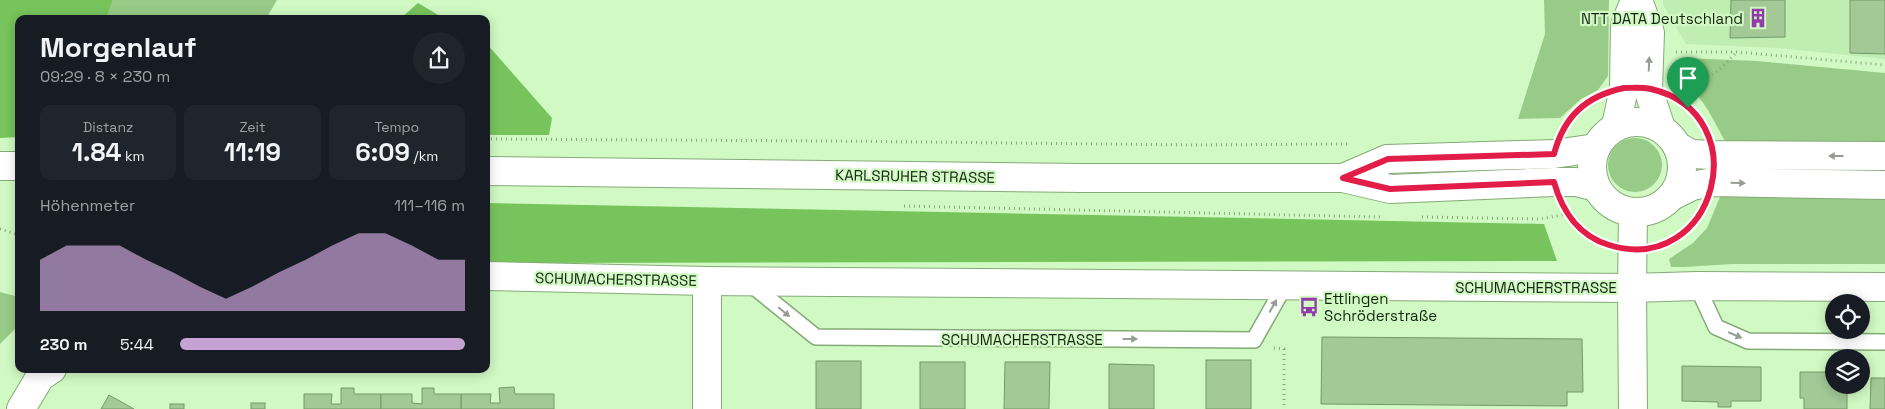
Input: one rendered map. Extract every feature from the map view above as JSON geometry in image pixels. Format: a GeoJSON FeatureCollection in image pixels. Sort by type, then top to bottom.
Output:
{"type":"FeatureCollection","features":[{"type":"Feature","properties":{"kind":"main road"},"geometry":{"type":"LineString","coordinates":[[1635,0],[1625,25],[1648,91],[1669,137],[1680,151],[1683,166],[1681,182],[1674,195]]}},
{"type":"Feature","properties":{"kind":"main road"},"geometry":{"type":"LineString","coordinates":[[1638,0],[1650,33],[1648,91],[1616,126],[1604,136],[1592,158],[1596,187],[1611,205],[1633,213],[1648,212],[1692,186],[1713,182],[1885,185]]}},
{"type":"Feature","properties":{"kind":"main road"},"geometry":{"type":"LineString","coordinates":[[1616,126],[1631,122],[1646,122],[1691,154],[1885,156]]}},
{"type":"Feature","properties":{"kind":"main road","name":"KARLSRUHER STRASSE"},"geometry":{"type":"LineString","coordinates":[[1343,178],[1388,159],[1554,154],[1596,148]]}},
{"type":"Feature","properties":{"kind":"main road"},"geometry":{"type":"LineString","coordinates":[[0,166],[15,166]]}},
{"type":"Feature","properties":{"kind":"main road","name":"KARLSRUHER STRASSE"},"geometry":{"type":"LineString","coordinates":[[490,170],[1082,178],[1343,178],[1390,189],[1554,182],[1576,182],[1596,187]]}},
{"type":"Feature","properties":{"kind":"main road"},"geometry":{"type":"LineString","coordinates":[[1633,213],[1633,409]]}},
{"type":"Feature","properties":{"kind":"main road","name":"SCHUMACHERSTRASSE"},"geometry":{"type":"LineString","coordinates":[[490,276],[707,281],[1632,288],[1697,286],[1885,287]]}},
{"type":"Feature","properties":{"kind":"main road"},"geometry":{"type":"LineString","coordinates":[[706,409],[707,281]]}},
{"type":"Feature","properties":{"kind":"main road"},"geometry":{"type":"LineString","coordinates":[[21,409],[40,378],[47,373]]}},
{"type":"Feature","properties":{"kind":"lane","name":"SCHUMACHERSTRASSE"},"geometry":{"type":"LineString","coordinates":[[746,281],[816,337],[1254,340]]}},
{"type":"Feature","properties":{"kind":"lane"},"geometry":{"type":"LineString","coordinates":[[1254,340],[1285,285]]}},
{"type":"Feature","properties":{"kind":"lane"},"geometry":{"type":"LineString","coordinates":[[1697,286],[1716,327],[1748,341],[1885,342]]}},
{"type":"Feature","properties":{"kind":"path"},"geometry":{"type":"LineString","coordinates":[[1650,52],[1737,52],[1885,65]]}},
{"type":"Feature","properties":{"kind":"path"},"geometry":{"type":"LineString","coordinates":[[1648,91],[1688,108],[1700,122],[1708,138],[1713,155],[1713,182],[1706,204],[1694,223],[1676,237],[1655,247],[1633,249],[1610,245],[1588,236],[1567,214],[1558,199],[1554,182],[1554,154],[1565,125],[1576,111],[1590,100],[1606,92],[1648,91],[1718,72],[1737,52]]}},
{"type":"Feature","properties":{"kind":"path"},"geometry":{"type":"LineString","coordinates":[[490,139],[1194,146],[1351,144]]}},
{"type":"Feature","properties":{"kind":"path"},"geometry":{"type":"LineString","coordinates":[[896,205],[1383,217]]}},
{"type":"Feature","properties":{"kind":"path"},"geometry":{"type":"LineString","coordinates":[[1413,217],[1540,219],[1567,214]]}},
{"type":"Feature","properties":{"kind":"path"},"geometry":{"type":"LineString","coordinates":[[0,229],[15,235]]}},
{"type":"Feature","properties":{"kind":"path"},"geometry":{"type":"LineString","coordinates":[[1254,340],[1262,348],[1284,349],[1284,409]]}},
{"type":"Feature","properties":{"kind":"shaded area"},"geometry":{"type":"Polygon","coordinates":[[[113,0],[277,0],[268,15],[107,15],[113,0]]]}},
{"type":"Feature","properties":{"kind":"shaded area"},"geometry":{"type":"Polygon","coordinates":[[[1544,0],[1609,0],[1608,76],[1598,90],[1581,99],[1560,118],[1518,119],[1545,34],[1544,0]]]}},
{"type":"Feature","properties":{"kind":"shaded area"},"geometry":{"type":"Polygon","coordinates":[[[1663,0],[1885,0],[1885,59],[1777,48],[1686,44],[1663,5],[1663,0]]]}},
{"type":"Feature","properties":{"kind":"shaded area"},"geometry":{"type":"Polygon","coordinates":[[[1682,58],[1757,61],[1885,73],[1885,144],[1726,143],[1708,110],[1696,93],[1670,84],[1672,64],[1682,58]]]}},
{"type":"Feature","properties":{"kind":"shaded area"},"geometry":{"type":"Polygon","coordinates":[[[1635,138],[1645,140],[1654,146],[1660,155],[1662,165],[1660,175],[1654,184],[1645,190],[1635,192],[1625,190],[1616,184],[1610,175],[1608,165],[1610,155],[1616,146],[1625,140],[1635,138]]]}},
{"type":"Feature","properties":{"kind":"shaded area"},"geometry":{"type":"Polygon","coordinates":[[[1720,197],[1885,197],[1885,264],[1732,264],[1671,267],[1669,259],[1693,243],[1707,228],[1720,197]]]}},
{"type":"Feature","properties":{"kind":"shaded area"},"geometry":{"type":"Polygon","coordinates":[[[0,292],[15,296],[15,329],[0,344],[0,292]]]}},
{"type":"Feature","properties":{"kind":"green space"},"geometry":{"type":"Polygon","coordinates":[[[0,0],[113,0],[107,15],[15,15],[15,137],[0,138],[0,0]]]}},
{"type":"Feature","properties":{"kind":"green space"},"geometry":{"type":"Polygon","coordinates":[[[418,3],[438,15],[404,15],[418,3]]]}},
{"type":"Feature","properties":{"kind":"green space"},"geometry":{"type":"Polygon","coordinates":[[[490,48],[552,118],[549,135],[490,135],[490,48]]]}},
{"type":"Feature","properties":{"kind":"green space"},"geometry":{"type":"Polygon","coordinates":[[[490,203],[1544,224],[1557,261],[490,263],[490,203]]]}},
{"type":"Feature","properties":{"kind":"building","name":"NTT DATA Deutschland"},"geometry":{"type":"Polygon","coordinates":[[[1731,0],[1785,0],[1785,37],[1730,38],[1731,0]]]}},
{"type":"Feature","properties":{"kind":"building"},"geometry":{"type":"Polygon","coordinates":[[[1850,0],[1885,0],[1885,54],[1850,53],[1850,0]]]}},
{"type":"Feature","properties":{"kind":"building"},"geometry":{"type":"Polygon","coordinates":[[[1322,337],[1582,339],[1583,392],[1567,392],[1567,406],[1321,404],[1322,337]]]}},
{"type":"Feature","properties":{"kind":"building"},"geometry":{"type":"Polygon","coordinates":[[[1206,360],[1251,360],[1251,409],[1206,409],[1206,360]]]}},
{"type":"Feature","properties":{"kind":"building"},"geometry":{"type":"Polygon","coordinates":[[[816,361],[861,361],[861,409],[816,409],[816,361]]]}},
{"type":"Feature","properties":{"kind":"building"},"geometry":{"type":"Polygon","coordinates":[[[920,362],[965,362],[965,409],[920,409],[920,362]]]}},
{"type":"Feature","properties":{"kind":"building"},"geometry":{"type":"Polygon","coordinates":[[[1005,362],[1050,362],[1049,409],[1004,409],[1005,362]]]}},
{"type":"Feature","properties":{"kind":"building"},"geometry":{"type":"Polygon","coordinates":[[[1109,364],[1154,365],[1154,409],[1109,409],[1109,364]]]}},
{"type":"Feature","properties":{"kind":"building"},"geometry":{"type":"Polygon","coordinates":[[[1682,366],[1761,367],[1761,401],[1731,401],[1731,407],[1718,407],[1718,402],[1682,401],[1682,366]]]}},
{"type":"Feature","properties":{"kind":"building"},"geometry":{"type":"Polygon","coordinates":[[[1800,372],[1825,372],[1825,394],[1847,394],[1847,409],[1804,409],[1804,398],[1800,398],[1800,372]]]}},
{"type":"Feature","properties":{"kind":"building"},"geometry":{"type":"Polygon","coordinates":[[[1871,378],[1885,378],[1885,409],[1870,409],[1871,378]]]}},
{"type":"Feature","properties":{"kind":"building"},"geometry":{"type":"Polygon","coordinates":[[[514,387],[515,394],[554,394],[554,409],[461,409],[461,394],[491,394],[490,403],[500,403],[499,388],[514,387]]]}},
{"type":"Feature","properties":{"kind":"building"},"geometry":{"type":"Polygon","coordinates":[[[341,388],[354,388],[354,394],[381,394],[381,409],[304,409],[304,394],[332,394],[331,404],[341,404],[341,388]]]}},
{"type":"Feature","properties":{"kind":"building"},"geometry":{"type":"Polygon","coordinates":[[[422,388],[434,388],[434,394],[461,394],[461,409],[381,409],[381,394],[412,394],[412,403],[422,404],[422,388]]]}},
{"type":"Feature","properties":{"kind":"building"},"geometry":{"type":"Polygon","coordinates":[[[109,395],[134,409],[101,409],[109,395]]]}},
{"type":"Feature","properties":{"kind":"building"},"geometry":{"type":"Polygon","coordinates":[[[251,403],[265,403],[265,409],[251,409],[251,403]]]}},
{"type":"Feature","properties":{"kind":"building"},"geometry":{"type":"Polygon","coordinates":[[[170,404],[184,404],[184,409],[170,409],[170,404]]]}},
{"type":"Feature","properties":{"kind":"place","name":"NTT DATA Deutschland"},"geometry":{"type":"Point","coordinates":[1758,18]}},
{"type":"Feature","properties":{"kind":"place","name":"Ettlingen Schröderstraße"},"geometry":{"type":"Point","coordinates":[1309,307]}},
{"type":"Feature","properties":{"kind":"route"},"geometry":{"type":"LineString","coordinates":[[1624,88],[1648,89],[1661,92],[1688,108],[1700,122],[1708,138],[1713,155],[1713,182],[1706,204],[1694,223],[1676,237],[1655,247],[1617,248],[1588,236],[1567,214],[1558,199],[1554,182],[1390,189],[1343,178],[1388,159],[1554,154],[1565,125],[1576,111],[1590,100],[1606,92],[1624,88]]}}]}
